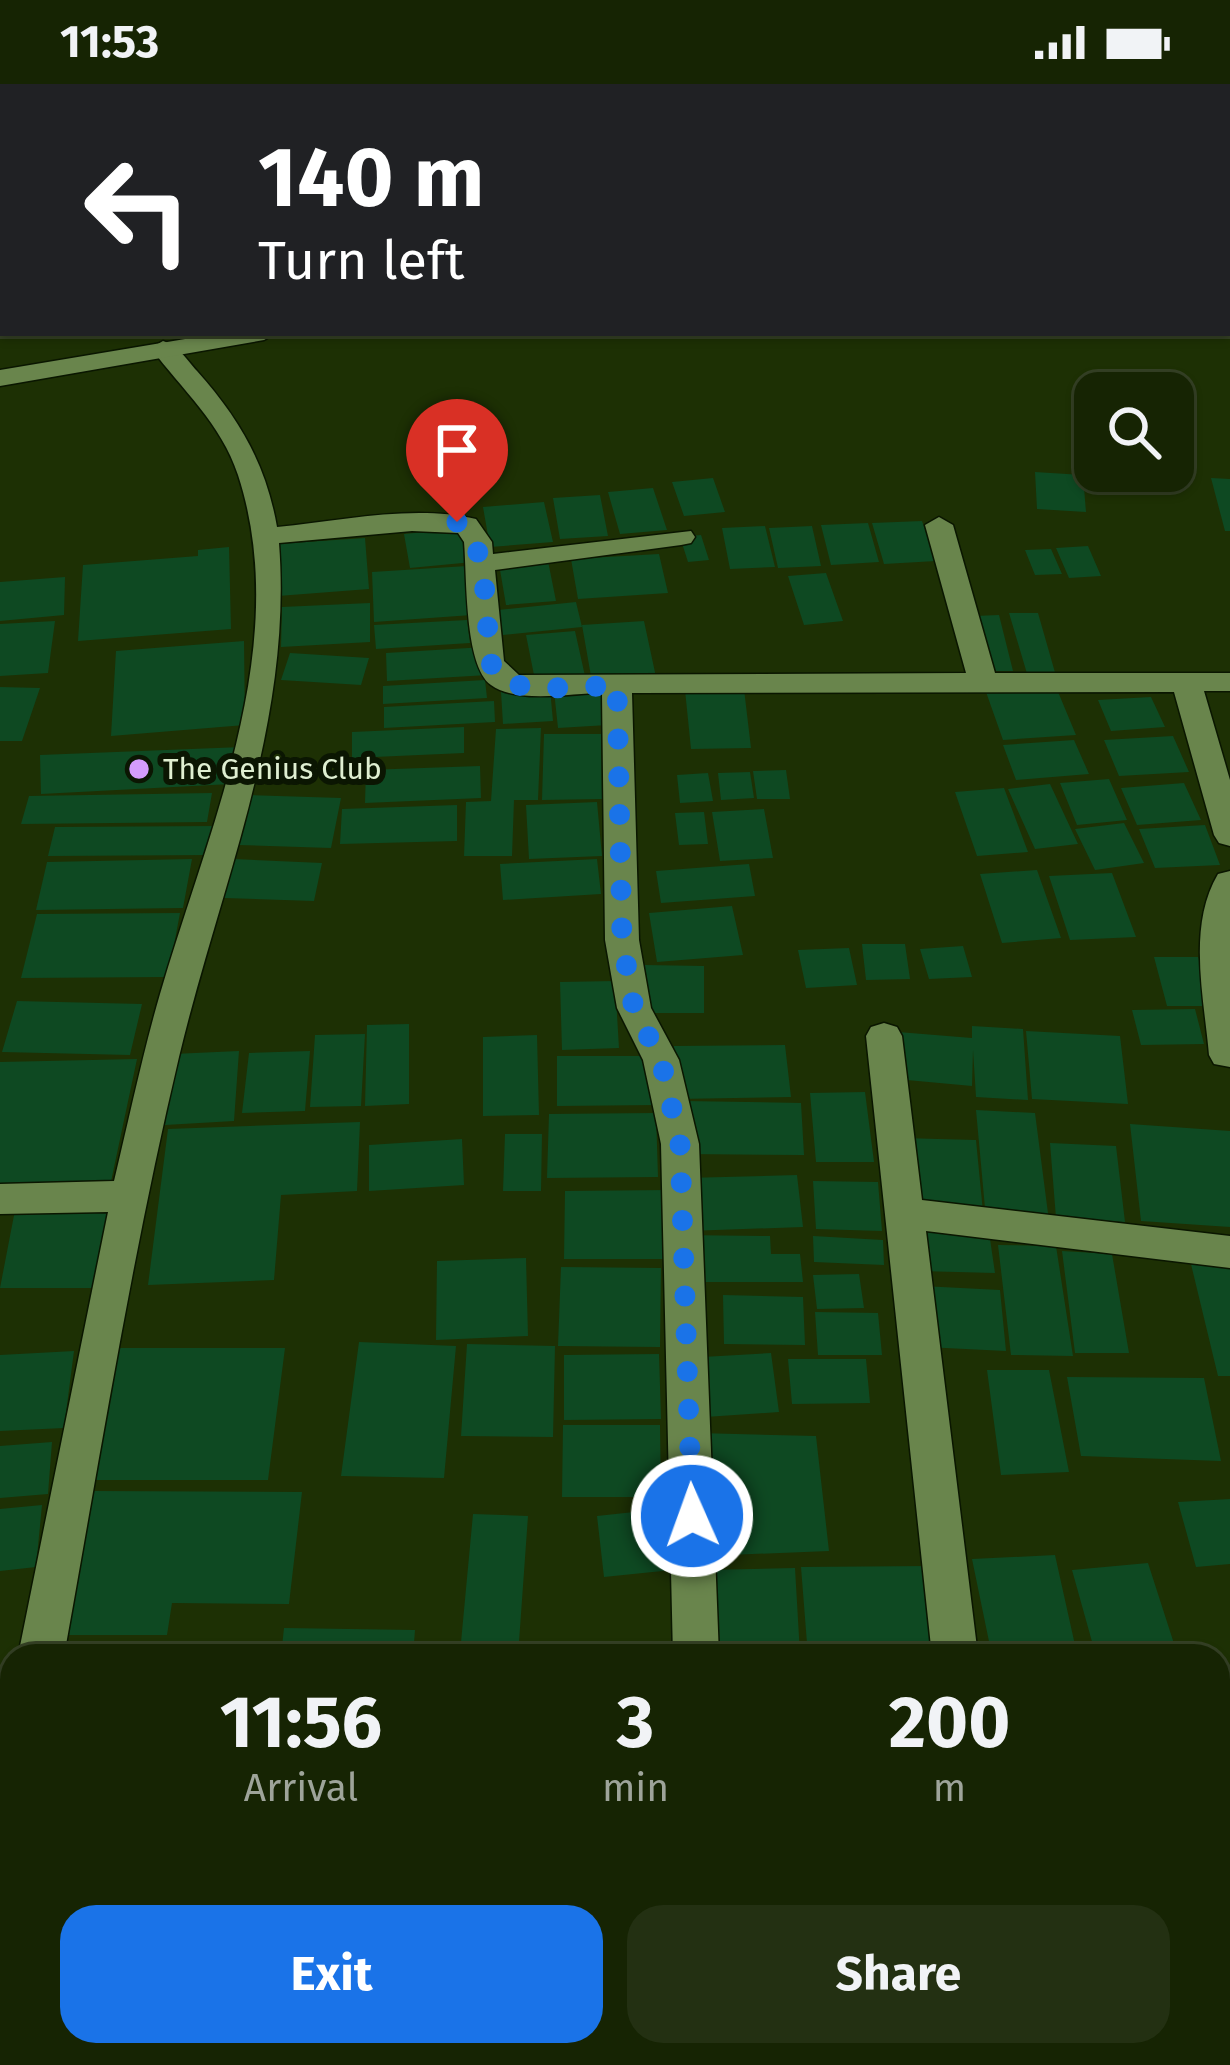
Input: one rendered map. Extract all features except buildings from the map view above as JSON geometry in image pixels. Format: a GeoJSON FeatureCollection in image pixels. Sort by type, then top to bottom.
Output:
{"type":"FeatureCollection","features":[{"type":"Feature","properties":{"kind":"street"},"geometry":{"type":"LineString","coordinates":[[0,378],[244,336]]}},
{"type":"Feature","properties":{"kind":"street"},"geometry":{"type":"LineString","coordinates":[[42,1644],[162,1052],[256,717],[267,658],[266,536],[238,436],[164,348]]}},
{"type":"Feature","properties":{"kind":"street"},"geometry":{"type":"LineString","coordinates":[[266,536],[466,525],[478,542],[490,661],[500,678],[515,684],[1230,682]]}},
{"type":"Feature","properties":{"kind":"street"},"geometry":{"type":"LineString","coordinates":[[939,525],[983,682]]}},
{"type":"Feature","properties":{"kind":"street"},"geometry":{"type":"LineString","coordinates":[[480,564],[682,537]]}},
{"type":"Feature","properties":{"kind":"street"},"geometry":{"type":"LineString","coordinates":[[1186,682],[1230,835]]}},
{"type":"Feature","properties":{"kind":"street"},"geometry":{"type":"LineString","coordinates":[[617,685],[622,940],[634,1009],[661,1060],[680,1144],[696,1644]]}},
{"type":"Feature","properties":{"kind":"street"},"geometry":{"type":"LineString","coordinates":[[1227,1054],[1220,962],[1222,893],[1230,882]]}},
{"type":"Feature","properties":{"kind":"street"},"geometry":{"type":"LineString","coordinates":[[884,1036],[954,1644]]}},
{"type":"Feature","properties":{"kind":"street"},"geometry":{"type":"LineString","coordinates":[[0,1199],[130,1196]]}},
{"type":"Feature","properties":{"kind":"street"},"geometry":{"type":"LineString","coordinates":[[904,1213],[1230,1252]]}},
{"type":"Feature","properties":{"kind":"place","name":"The Genius Club"},"geometry":{"type":"Point","coordinates":[139,769]}},
{"type":"Feature","properties":{"kind":"route"},"geometry":{"type":"LineString","coordinates":[[457,522],[466,525],[478,542],[490,661],[500,678],[556,687],[617,685],[622,940],[634,1009],[661,1060],[680,1144],[692,1516]]}}]}
